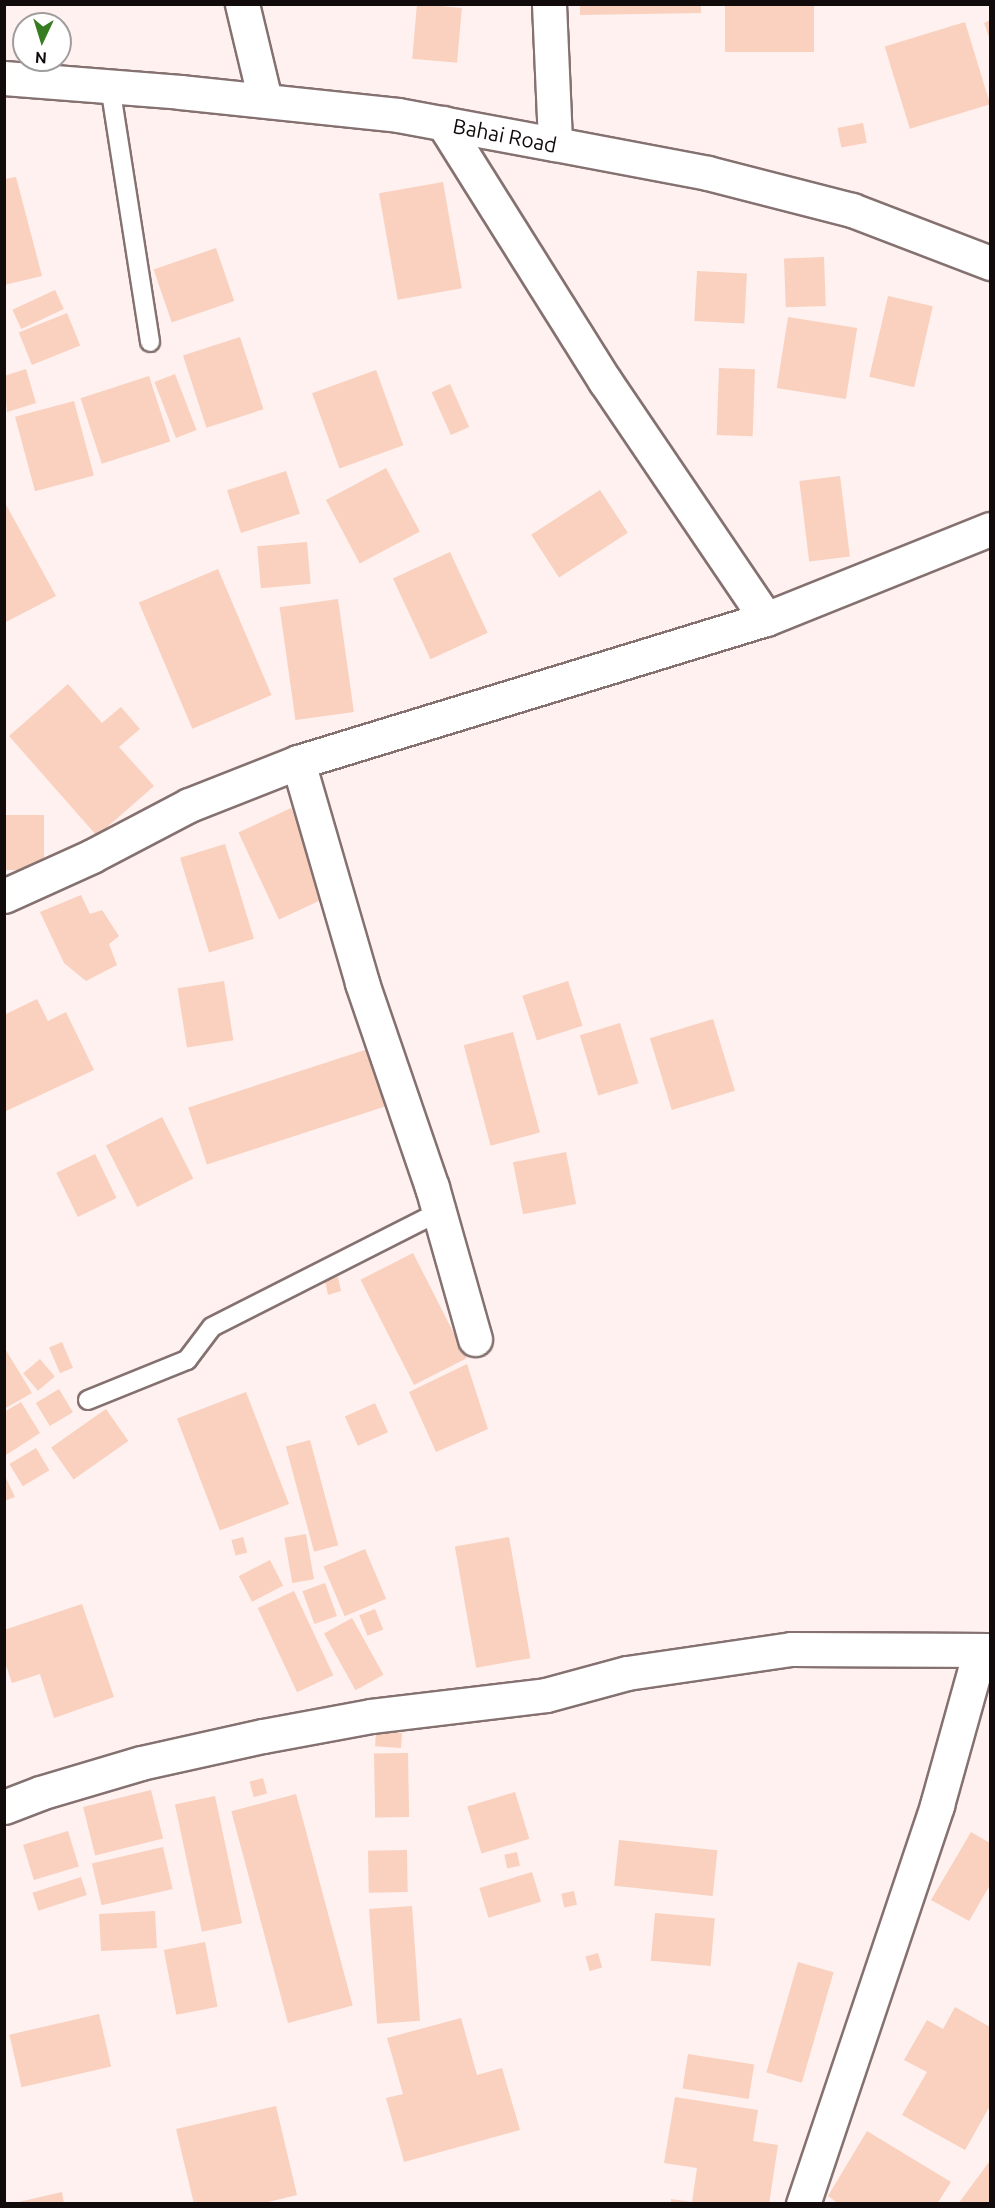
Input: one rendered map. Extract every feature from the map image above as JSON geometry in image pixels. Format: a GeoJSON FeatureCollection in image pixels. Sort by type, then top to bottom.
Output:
{"type":"FeatureCollection","features":[{"type":"Feature","properties":{"kind":"street"},"geometry":{"type":"LineString","coordinates":[[242,4],[265,100]]}},
{"type":"Feature","properties":{"kind":"street"},"geometry":{"type":"LineString","coordinates":[[549,4],[555,144]]}},
{"type":"Feature","properties":{"kind":"street","name":"Bahai Road"},"geometry":{"type":"LineString","coordinates":[[4,78],[265,100],[398,115],[555,144],[708,173],[852,210],[990,263]]}},
{"type":"Feature","properties":{"kind":"street"},"geometry":{"type":"LineString","coordinates":[[443,123],[605,381],[766,619]]}},
{"type":"Feature","properties":{"kind":"street"},"geometry":{"type":"LineString","coordinates":[[4,896],[92,856],[189,805],[298,762],[766,619],[990,529]]}},
{"type":"Feature","properties":{"kind":"street"},"geometry":{"type":"LineString","coordinates":[[298,762],[362,983],[439,1212],[475,1339]]}},
{"type":"Feature","properties":{"kind":"street"},"geometry":{"type":"LineString","coordinates":[[4,1807],[40,1793],[141,1763],[262,1736],[371,1716],[546,1695],[627,1673],[791,1649],[985,1651],[803,2204]]}},
{"type":"Feature","properties":{"kind":"lane"},"geometry":{"type":"LineString","coordinates":[[110,86],[150,342]]}},
{"type":"Feature","properties":{"kind":"lane"},"geometry":{"type":"LineString","coordinates":[[88,1400],[187,1360],[212,1327],[439,1212]]}},
{"type":"Feature","properties":{"kind":"building"},"geometry":{"type":"Polygon","coordinates":[[[417,4],[462,8],[457,63],[412,59],[417,4]]]}},
{"type":"Feature","properties":{"kind":"building"},"geometry":{"type":"Polygon","coordinates":[[[580,4],[701,4],[701,13],[580,15],[580,4]]]}},
{"type":"Feature","properties":{"kind":"building"},"geometry":{"type":"Polygon","coordinates":[[[725,4],[814,4],[814,52],[725,52],[725,4]]]}},
{"type":"Feature","properties":{"kind":"building"},"geometry":{"type":"Polygon","coordinates":[[[990,20],[990,40],[984,23],[990,20]]]}},
{"type":"Feature","properties":{"kind":"building"},"geometry":{"type":"Polygon","coordinates":[[[965,22],[990,104],[910,129],[885,47],[965,22]]]}},
{"type":"Feature","properties":{"kind":"building"},"geometry":{"type":"Polygon","coordinates":[[[863,123],[867,143],[841,148],[837,128],[863,123]]]}},
{"type":"Feature","properties":{"kind":"building"},"geometry":{"type":"Polygon","coordinates":[[[16,177],[42,276],[4,285],[4,179],[16,177]]]}},
{"type":"Feature","properties":{"kind":"building"},"geometry":{"type":"Polygon","coordinates":[[[443,182],[462,288],[398,300],[379,193],[443,182]]]}},
{"type":"Feature","properties":{"kind":"building"},"geometry":{"type":"Polygon","coordinates":[[[216,248],[234,301],[172,322],[154,269],[216,248]]]}},
{"type":"Feature","properties":{"kind":"building"},"geometry":{"type":"Polygon","coordinates":[[[824,257],[826,306],[786,307],[784,258],[824,257]]]}},
{"type":"Feature","properties":{"kind":"building"},"geometry":{"type":"Polygon","coordinates":[[[697,271],[747,274],[744,324],[694,321],[697,271]]]}},
{"type":"Feature","properties":{"kind":"building"},"geometry":{"type":"Polygon","coordinates":[[[55,290],[64,309],[21,329],[12,310],[55,290]]]}},
{"type":"Feature","properties":{"kind":"building"},"geometry":{"type":"Polygon","coordinates":[[[888,296],[933,306],[914,387],[869,377],[888,296]]]}},
{"type":"Feature","properties":{"kind":"building"},"geometry":{"type":"Polygon","coordinates":[[[67,313],[80,345],[32,365],[19,332],[67,313]]]}},
{"type":"Feature","properties":{"kind":"building"},"geometry":{"type":"Polygon","coordinates":[[[788,317],[857,328],[846,399],[777,388],[788,317]]]}},
{"type":"Feature","properties":{"kind":"building"},"geometry":{"type":"Polygon","coordinates":[[[240,337],[263,409],[206,428],[183,356],[240,337]]]}},
{"type":"Feature","properties":{"kind":"building"},"geometry":{"type":"Polygon","coordinates":[[[719,368],[755,369],[753,436],[717,435],[719,368]]]}},
{"type":"Feature","properties":{"kind":"building"},"geometry":{"type":"Polygon","coordinates":[[[26,369],[36,403],[7,412],[4,376],[26,369]]]}},
{"type":"Feature","properties":{"kind":"building"},"geometry":{"type":"Polygon","coordinates":[[[376,370],[403,445],[339,468],[312,393],[376,370]]]}},
{"type":"Feature","properties":{"kind":"building"},"geometry":{"type":"Polygon","coordinates":[[[175,374],[197,430],[176,438],[154,382],[175,374]]]}},
{"type":"Feature","properties":{"kind":"building"},"geometry":{"type":"Polygon","coordinates":[[[149,376],[170,442],[102,464],[81,398],[149,376]]]}},
{"type":"Feature","properties":{"kind":"building"},"geometry":{"type":"Polygon","coordinates":[[[450,384],[469,427],[451,435],[432,392],[450,384]]]}},
{"type":"Feature","properties":{"kind":"building"},"geometry":{"type":"Polygon","coordinates":[[[74,401],[94,475],[35,491],[15,417],[74,401]]]}},
{"type":"Feature","properties":{"kind":"building"},"geometry":{"type":"Polygon","coordinates":[[[386,468],[420,532],[360,563],[326,500],[386,468]]]}},
{"type":"Feature","properties":{"kind":"building"},"geometry":{"type":"Polygon","coordinates":[[[286,471],[300,514],[241,533],[227,490],[286,471]]]}},
{"type":"Feature","properties":{"kind":"building"},"geometry":{"type":"Polygon","coordinates":[[[840,476],[850,556],[809,561],[799,481],[840,476]]]}},
{"type":"Feature","properties":{"kind":"building"},"geometry":{"type":"Polygon","coordinates":[[[600,490],[628,533],[559,577],[531,535],[600,490]]]}},
{"type":"Feature","properties":{"kind":"building"},"geometry":{"type":"Polygon","coordinates":[[[4,501],[56,596],[4,623],[4,501]]]}},
{"type":"Feature","properties":{"kind":"building"},"geometry":{"type":"Polygon","coordinates":[[[307,542],[311,584],[261,588],[257,546],[307,542]]]}},
{"type":"Feature","properties":{"kind":"building"},"geometry":{"type":"Polygon","coordinates":[[[450,552],[488,633],[431,659],[393,579],[450,552]]]}},
{"type":"Feature","properties":{"kind":"building"},"geometry":{"type":"Polygon","coordinates":[[[218,569],[272,695],[192,729],[139,603],[218,569]]]}},
{"type":"Feature","properties":{"kind":"building"},"geometry":{"type":"Polygon","coordinates":[[[338,599],[354,712],[295,720],[280,607],[338,599]]]}},
{"type":"Feature","properties":{"kind":"building"},"geometry":{"type":"Polygon","coordinates":[[[68,684],[102,723],[121,707],[140,729],[119,747],[154,786],[97,836],[9,736],[68,684]]]}},
{"type":"Feature","properties":{"kind":"building"},"geometry":{"type":"Polygon","coordinates":[[[291,808],[332,895],[279,920],[238,833],[291,808]]]}},
{"type":"Feature","properties":{"kind":"building"},"geometry":{"type":"Polygon","coordinates":[[[4,815],[44,815],[44,870],[4,870],[4,815]]]}},
{"type":"Feature","properties":{"kind":"building"},"geometry":{"type":"Polygon","coordinates":[[[225,844],[254,939],[209,952],[180,858],[225,844]]]}},
{"type":"Feature","properties":{"kind":"building"},"geometry":{"type":"Polygon","coordinates":[[[81,895],[90,914],[102,910],[119,936],[109,944],[117,965],[86,981],[64,963],[40,912],[81,895]]]}},
{"type":"Feature","properties":{"kind":"building"},"geometry":{"type":"Polygon","coordinates":[[[224,981],[233,1040],[187,1048],[178,988],[224,981]]]}},
{"type":"Feature","properties":{"kind":"building"},"geometry":{"type":"Polygon","coordinates":[[[568,981],[583,1026],[537,1041],[522,996],[568,981]]]}},
{"type":"Feature","properties":{"kind":"building"},"geometry":{"type":"Polygon","coordinates":[[[37,999],[48,1021],[66,1012],[94,1070],[4,1112],[4,1015],[37,999]]]}},
{"type":"Feature","properties":{"kind":"building"},"geometry":{"type":"Polygon","coordinates":[[[713,1019],[735,1091],[672,1110],[650,1038],[713,1019]]]}},
{"type":"Feature","properties":{"kind":"building"},"geometry":{"type":"Polygon","coordinates":[[[620,1023],[638,1083],[598,1096],[580,1035],[620,1023]]]}},
{"type":"Feature","properties":{"kind":"building"},"geometry":{"type":"Polygon","coordinates":[[[513,1032],[540,1132],[491,1146],[464,1045],[513,1032]]]}},
{"type":"Feature","properties":{"kind":"building"},"geometry":{"type":"Polygon","coordinates":[[[368,1049],[387,1106],[207,1164],[188,1107],[368,1049]]]}},
{"type":"Feature","properties":{"kind":"building"},"geometry":{"type":"Polygon","coordinates":[[[162,1117],[193,1178],[137,1207],[106,1146],[162,1117]]]}},
{"type":"Feature","properties":{"kind":"building"},"geometry":{"type":"Polygon","coordinates":[[[566,1152],[576,1204],[523,1214],[513,1162],[566,1152]]]}},
{"type":"Feature","properties":{"kind":"building"},"geometry":{"type":"Polygon","coordinates":[[[95,1154],[116,1198],[78,1217],[56,1173],[95,1154]]]}},
{"type":"Feature","properties":{"kind":"building"},"geometry":{"type":"Polygon","coordinates":[[[413,1253],[467,1358],[414,1385],[360,1280],[413,1253]]]}},
{"type":"Feature","properties":{"kind":"building"},"geometry":{"type":"Polygon","coordinates":[[[338,1277],[341,1291],[328,1295],[325,1281],[338,1277]]]}},
{"type":"Feature","properties":{"kind":"building"},"geometry":{"type":"Polygon","coordinates":[[[62,1342],[73,1368],[60,1373],[49,1347],[62,1342]]]}},
{"type":"Feature","properties":{"kind":"building"},"geometry":{"type":"Polygon","coordinates":[[[4,1347],[32,1393],[4,1409],[4,1347]]]}},
{"type":"Feature","properties":{"kind":"building"},"geometry":{"type":"Polygon","coordinates":[[[40,1359],[55,1377],[38,1391],[23,1373],[40,1359]]]}},
{"type":"Feature","properties":{"kind":"building"},"geometry":{"type":"Polygon","coordinates":[[[467,1364],[488,1429],[436,1452],[409,1392],[467,1364]]]}},
{"type":"Feature","properties":{"kind":"building"},"geometry":{"type":"Polygon","coordinates":[[[59,1389],[73,1412],[50,1426],[36,1403],[59,1389]]]}},
{"type":"Feature","properties":{"kind":"building"},"geometry":{"type":"Polygon","coordinates":[[[246,1392],[289,1504],[220,1531],[177,1419],[246,1392]]]}},
{"type":"Feature","properties":{"kind":"building"},"geometry":{"type":"Polygon","coordinates":[[[21,1402],[40,1433],[6,1455],[4,1412],[21,1402]]]}},
{"type":"Feature","properties":{"kind":"building"},"geometry":{"type":"Polygon","coordinates":[[[375,1403],[388,1432],[358,1446],[345,1416],[375,1403]]]}},
{"type":"Feature","properties":{"kind":"building"},"geometry":{"type":"Polygon","coordinates":[[[106,1409],[128,1441],[73,1479],[51,1447],[106,1409]]]}},
{"type":"Feature","properties":{"kind":"building"},"geometry":{"type":"Polygon","coordinates":[[[310,1440],[338,1545],[314,1552],[286,1446],[310,1440]]]}},
{"type":"Feature","properties":{"kind":"building"},"geometry":{"type":"Polygon","coordinates":[[[36,1448],[49,1470],[23,1486],[9,1464],[36,1448]]]}},
{"type":"Feature","properties":{"kind":"building"},"geometry":{"type":"Polygon","coordinates":[[[4,1474],[15,1497],[4,1501],[4,1474]]]}},
{"type":"Feature","properties":{"kind":"building"},"geometry":{"type":"Polygon","coordinates":[[[306,1534],[314,1579],[292,1583],[284,1538],[306,1534]]]}},
{"type":"Feature","properties":{"kind":"building"},"geometry":{"type":"Polygon","coordinates":[[[243,1537],[247,1552],[236,1556],[231,1540],[243,1537]]]}},
{"type":"Feature","properties":{"kind":"building"},"geometry":{"type":"Polygon","coordinates":[[[509,1537],[530,1658],[476,1668],[455,1547],[509,1537]]]}},
{"type":"Feature","properties":{"kind":"building"},"geometry":{"type":"Polygon","coordinates":[[[365,1549],[386,1599],[345,1616],[324,1567],[365,1549]]]}},
{"type":"Feature","properties":{"kind":"building"},"geometry":{"type":"Polygon","coordinates":[[[270,1560],[283,1586],[252,1602],[239,1576],[270,1560]]]}},
{"type":"Feature","properties":{"kind":"building"},"geometry":{"type":"Polygon","coordinates":[[[325,1583],[337,1616],[314,1624],[302,1591],[325,1583]]]}},
{"type":"Feature","properties":{"kind":"building"},"geometry":{"type":"Polygon","coordinates":[[[294,1591],[333,1675],[297,1692],[258,1608],[294,1591]]]}},
{"type":"Feature","properties":{"kind":"building"},"geometry":{"type":"Polygon","coordinates":[[[82,1604],[114,1697],[54,1718],[40,1674],[12,1683],[4,1660],[4,1630],[82,1604]]]}},
{"type":"Feature","properties":{"kind":"building"},"geometry":{"type":"Polygon","coordinates":[[[375,1609],[383,1629],[367,1636],[359,1615],[375,1609]]]}},
{"type":"Feature","properties":{"kind":"building"},"geometry":{"type":"Polygon","coordinates":[[[352,1618],[384,1675],[356,1690],[324,1634],[352,1618]]]}},
{"type":"Feature","properties":{"kind":"building"},"geometry":{"type":"Polygon","coordinates":[[[376,1731],[402,1733],[401,1748],[375,1746],[376,1731]]]}},
{"type":"Feature","properties":{"kind":"building"},"geometry":{"type":"Polygon","coordinates":[[[408,1753],[409,1817],[375,1818],[374,1754],[408,1753]]]}},
{"type":"Feature","properties":{"kind":"building"},"geometry":{"type":"Polygon","coordinates":[[[263,1778],[267,1793],[254,1797],[249,1782],[263,1778]]]}},
{"type":"Feature","properties":{"kind":"building"},"geometry":{"type":"Polygon","coordinates":[[[151,1790],[163,1839],[95,1855],[83,1807],[151,1790]]]}},
{"type":"Feature","properties":{"kind":"building"},"geometry":{"type":"Polygon","coordinates":[[[515,1792],[529,1839],[482,1853],[467,1807],[515,1792]]]}},
{"type":"Feature","properties":{"kind":"building"},"geometry":{"type":"Polygon","coordinates":[[[296,1794],[353,2006],[288,2023],[231,1811],[296,1794]]]}},
{"type":"Feature","properties":{"kind":"building"},"geometry":{"type":"Polygon","coordinates":[[[215,1796],[242,1923],[202,1932],[175,1805],[215,1796]]]}},
{"type":"Feature","properties":{"kind":"building"},"geometry":{"type":"Polygon","coordinates":[[[68,1831],[79,1866],[34,1880],[23,1845],[68,1831]]]}},
{"type":"Feature","properties":{"kind":"building"},"geometry":{"type":"Polygon","coordinates":[[[971,1832],[990,1843],[990,1885],[969,1921],[931,1900],[971,1832]]]}},
{"type":"Feature","properties":{"kind":"building"},"geometry":{"type":"Polygon","coordinates":[[[619,1840],[717,1850],[713,1896],[614,1886],[619,1840]]]}},
{"type":"Feature","properties":{"kind":"building"},"geometry":{"type":"Polygon","coordinates":[[[163,1847],[173,1889],[102,1905],[92,1863],[163,1847]]]}},
{"type":"Feature","properties":{"kind":"building"},"geometry":{"type":"Polygon","coordinates":[[[407,1850],[408,1892],[369,1893],[368,1851],[407,1850]]]}},
{"type":"Feature","properties":{"kind":"building"},"geometry":{"type":"Polygon","coordinates":[[[517,1852],[520,1866],[507,1868],[504,1855],[517,1852]]]}},
{"type":"Feature","properties":{"kind":"building"},"geometry":{"type":"Polygon","coordinates":[[[532,1872],[541,1902],[488,1918],[479,1888],[532,1872]]]}},
{"type":"Feature","properties":{"kind":"building"},"geometry":{"type":"Polygon","coordinates":[[[81,1877],[87,1895],[38,1911],[32,1893],[81,1877]]]}},
{"type":"Feature","properties":{"kind":"building"},"geometry":{"type":"Polygon","coordinates":[[[574,1891],[577,1905],[564,1907],[561,1894],[574,1891]]]}},
{"type":"Feature","properties":{"kind":"building"},"geometry":{"type":"Polygon","coordinates":[[[412,1906],[420,2021],[377,2024],[369,1909],[412,1906]]]}},
{"type":"Feature","properties":{"kind":"building"},"geometry":{"type":"Polygon","coordinates":[[[155,1911],[157,1948],[101,1951],[99,1914],[155,1911]]]}},
{"type":"Feature","properties":{"kind":"building"},"geometry":{"type":"Polygon","coordinates":[[[655,1913],[715,1918],[711,1966],[651,1961],[655,1913]]]}},
{"type":"Feature","properties":{"kind":"building"},"geometry":{"type":"Polygon","coordinates":[[[205,1942],[218,2007],[176,2015],[164,1950],[205,1942]]]}},
{"type":"Feature","properties":{"kind":"building"},"geometry":{"type":"Polygon","coordinates":[[[598,1953],[602,1967],[590,1971],[586,1957],[598,1953]]]}},
{"type":"Feature","properties":{"kind":"building"},"geometry":{"type":"Polygon","coordinates":[[[798,1962],[834,1972],[802,2083],[766,2073],[798,1962]]]}},
{"type":"Feature","properties":{"kind":"building"},"geometry":{"type":"Polygon","coordinates":[[[955,2007],[990,2027],[990,2106],[965,2150],[902,2115],[927,2072],[904,2060],[927,2020],[943,2029],[955,2007]]]}},
{"type":"Feature","properties":{"kind":"building"},"geometry":{"type":"Polygon","coordinates":[[[99,2014],[111,2067],[22,2087],[9,2035],[99,2014]]]}},
{"type":"Feature","properties":{"kind":"building"},"geometry":{"type":"Polygon","coordinates":[[[461,2018],[477,2075],[502,2068],[520,2130],[404,2162],[386,2098],[403,2094],[387,2038],[461,2018]]]}},
{"type":"Feature","properties":{"kind":"building"},"geometry":{"type":"Polygon","coordinates":[[[688,2054],[754,2064],[749,2099],[683,2089],[688,2054]]]}},
{"type":"Feature","properties":{"kind":"building"},"geometry":{"type":"Polygon","coordinates":[[[675,2097],[758,2110],[753,2141],[778,2145],[769,2204],[671,2204],[671,2199],[692,2202],[697,2168],[664,2163],[675,2097]]]}},
{"type":"Feature","properties":{"kind":"building"},"geometry":{"type":"Polygon","coordinates":[[[276,2106],[297,2195],[260,2204],[194,2204],[176,2129],[276,2106]]]}},
{"type":"Feature","properties":{"kind":"building"},"geometry":{"type":"Polygon","coordinates":[[[867,2131],[951,2182],[937,2204],[839,2204],[828,2196],[867,2131]]]}},
{"type":"Feature","properties":{"kind":"building"},"geometry":{"type":"Polygon","coordinates":[[[989,2162],[990,2204],[958,2204],[989,2162]]]}},
{"type":"Feature","properties":{"kind":"building"},"geometry":{"type":"Polygon","coordinates":[[[62,2192],[64,2204],[14,2204],[14,2203],[62,2192]]]}}]}
